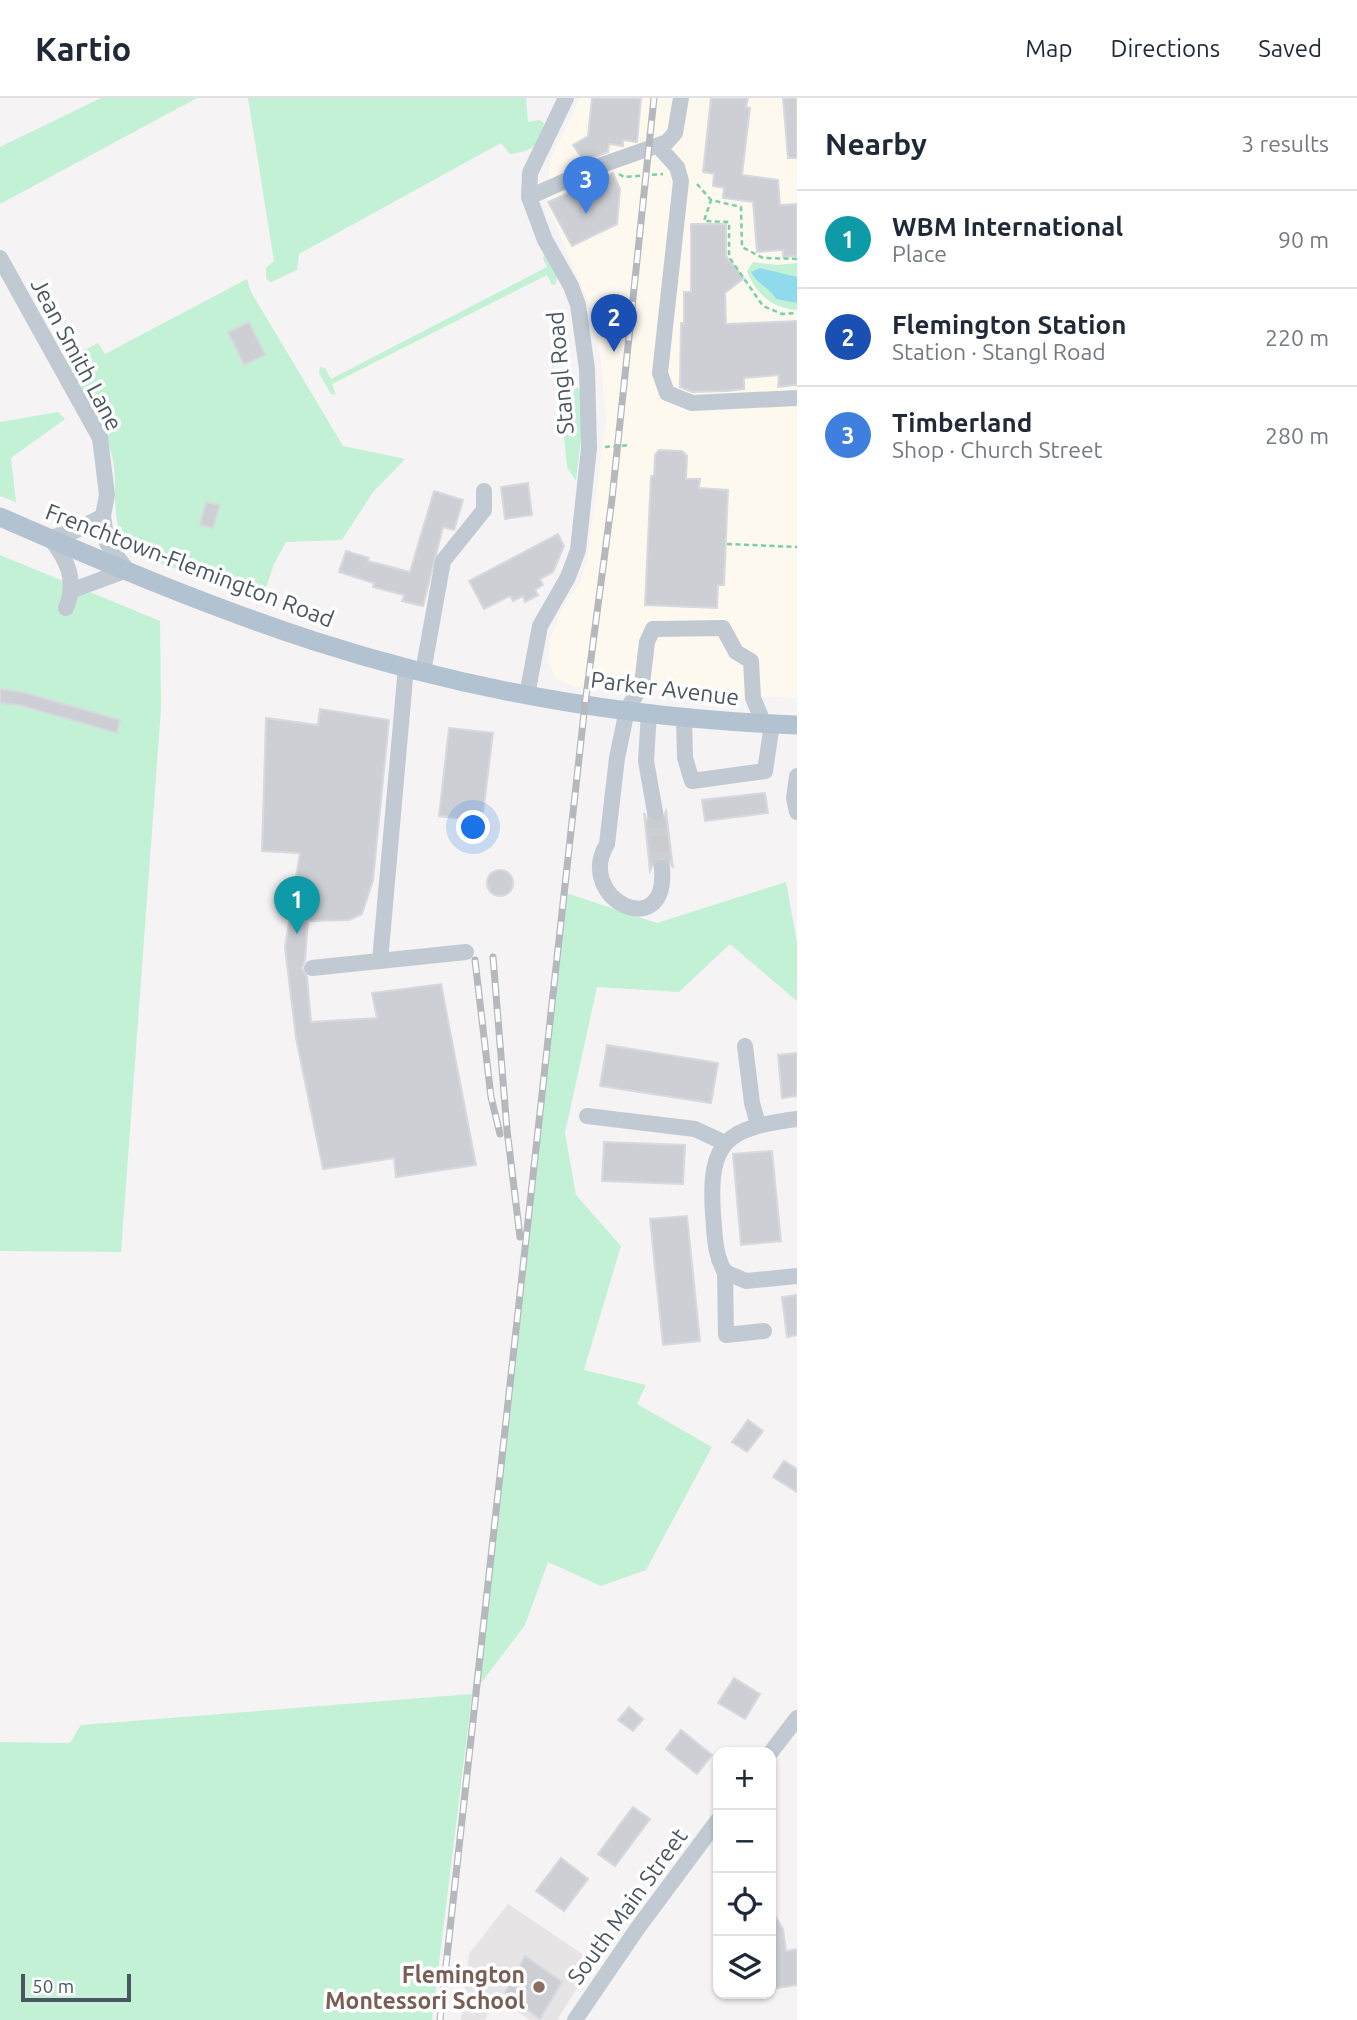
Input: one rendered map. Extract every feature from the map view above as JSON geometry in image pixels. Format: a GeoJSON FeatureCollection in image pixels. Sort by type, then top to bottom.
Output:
{"type":"FeatureCollection","features":[{"type":"Feature","properties":{"kind":"main road","name":"Frenchtown-Flemington Road"},"geometry":{"type":"LineString","coordinates":[[0,517],[279,629],[415,669],[527,695]]}},
{"type":"Feature","properties":{"kind":"main road","name":"Parker Avenue"},"geometry":{"type":"LineString","coordinates":[[527,695],[684,717],[797,725]]}},
{"type":"Feature","properties":{"kind":"street"},"geometry":{"type":"LineString","coordinates":[[566,98],[530,173],[529,197],[598,166],[658,146],[675,133],[681,98]]}},
{"type":"Feature","properties":{"kind":"street"},"geometry":{"type":"LineString","coordinates":[[658,146],[677,167],[681,181],[660,373],[667,393],[692,403],[797,398]]}},
{"type":"Feature","properties":{"kind":"street","name":"Stangl Road"},"geometry":{"type":"LineString","coordinates":[[527,695],[540,626],[546,610],[568,577],[578,550],[591,423],[582,324],[575,295],[545,240],[529,197]]}},
{"type":"Feature","properties":{"kind":"street","name":"Jean Smith Lane"},"geometry":{"type":"LineString","coordinates":[[0,258],[100,438],[107,495],[103,516],[107,543],[127,570]]}},
{"type":"Feature","properties":{"kind":"street"},"geometry":{"type":"LineString","coordinates":[[380,961],[415,669],[443,561],[484,510],[484,491]]}},
{"type":"Feature","properties":{"kind":"street"},"geometry":{"type":"LineString","coordinates":[[66,608],[73,590],[66,561],[50,538],[75,531],[103,516]]}},
{"type":"Feature","properties":{"kind":"street"},"geometry":{"type":"LineString","coordinates":[[73,590],[127,570]]}},
{"type":"Feature","properties":{"kind":"street"},"geometry":{"type":"LineString","coordinates":[[662,869],[663,884],[650,907],[643,910],[626,908],[613,899],[599,866],[607,844],[617,758],[627,710],[642,684],[647,642],[653,629],[723,628],[736,652],[751,661],[753,698],[768,724],[765,771],[692,780],[685,758],[684,717]]}},
{"type":"Feature","properties":{"kind":"street"},"geometry":{"type":"LineString","coordinates":[[649,712],[645,746],[655,812]]}},
{"type":"Feature","properties":{"kind":"street"},"geometry":{"type":"LineString","coordinates":[[797,776],[794,798],[797,812]]}},
{"type":"Feature","properties":{"kind":"street"},"geometry":{"type":"LineString","coordinates":[[312,968],[466,952]]}},
{"type":"Feature","properties":{"kind":"street"},"geometry":{"type":"LineString","coordinates":[[745,1046],[752,1103],[758,1124]]}},
{"type":"Feature","properties":{"kind":"street"},"geometry":{"type":"LineString","coordinates":[[587,1116],[695,1129],[725,1143]]}},
{"type":"Feature","properties":{"kind":"street"},"geometry":{"type":"LineString","coordinates":[[764,1331],[726,1335],[725,1272],[716,1252],[711,1175],[725,1143],[758,1124],[797,1119]]}},
{"type":"Feature","properties":{"kind":"street"},"geometry":{"type":"LineString","coordinates":[[725,1272],[746,1281],[797,1276]]}},
{"type":"Feature","properties":{"kind":"street"},"geometry":{"type":"LineString","coordinates":[[775,1747],[797,1718]]}},
{"type":"Feature","properties":{"kind":"street","name":"South Main Street"},"geometry":{"type":"LineString","coordinates":[[575,2020],[637,1929],[713,1827]]}},
{"type":"Feature","properties":{"kind":"path"},"geometry":{"type":"LineString","coordinates":[[797,259],[763,258],[742,247],[741,207],[711,200],[704,221],[729,222],[729,257],[763,306],[782,314],[797,313]]}},
{"type":"Feature","properties":{"kind":"path"},"geometry":{"type":"LineString","coordinates":[[727,544],[797,547]]}},
{"type":"Feature","properties":{"kind":"shaded area"},"geometry":{"type":"Polygon","coordinates":[[[580,98],[797,98],[797,698],[580,688],[556,679],[548,660],[550,640],[563,606],[580,583],[587,562],[606,420],[597,323],[546,202],[550,160],[580,98]]]}},
{"type":"Feature","properties":{"kind":"shaded area"},"geometry":{"type":"Polygon","coordinates":[[[508,1904],[594,1962],[557,2020],[530,2020],[495,1996],[485,2020],[461,2020],[469,1954],[508,1904]]]}},
{"type":"Feature","properties":{"kind":"green space"},"geometry":{"type":"Polygon","coordinates":[[[101,98],[197,98],[0,204],[0,147],[101,98]]]}},
{"type":"Feature","properties":{"kind":"green space"},"geometry":{"type":"Polygon","coordinates":[[[248,98],[526,98],[528,122],[539,120],[544,123],[537,143],[529,149],[510,154],[501,143],[299,254],[297,270],[271,282],[266,279],[266,268],[274,261],[248,98]]]}},
{"type":"Feature","properties":{"kind":"green space"},"geometry":{"type":"Polygon","coordinates":[[[545,254],[557,275],[556,284],[552,285],[547,275],[332,384],[336,395],[331,394],[319,373],[320,367],[325,368],[331,379],[547,267],[543,258],[545,254]]]}},
{"type":"Feature","properties":{"kind":"green space"},"geometry":{"type":"Polygon","coordinates":[[[753,262],[777,265],[797,263],[797,310],[773,303],[760,293],[747,271],[753,262]]]}},
{"type":"Feature","properties":{"kind":"green space"},"geometry":{"type":"Polygon","coordinates":[[[247,279],[251,292],[343,446],[405,459],[373,492],[342,540],[286,542],[274,564],[261,602],[135,553],[126,544],[117,520],[111,452],[97,418],[67,364],[69,358],[98,343],[105,354],[247,279]]]}},
{"type":"Feature","properties":{"kind":"green space"},"geometry":{"type":"Polygon","coordinates":[[[568,385],[581,391],[583,422],[576,481],[567,467],[561,407],[561,397],[568,385]]]}},
{"type":"Feature","properties":{"kind":"green space"},"geometry":{"type":"Polygon","coordinates":[[[58,412],[65,419],[11,458],[16,502],[0,496],[0,422],[58,412]]]}},
{"type":"Feature","properties":{"kind":"green space"},"geometry":{"type":"Polygon","coordinates":[[[0,555],[160,621],[161,709],[121,1252],[0,1251],[0,555]]]}},
{"type":"Feature","properties":{"kind":"green space"},"geometry":{"type":"Polygon","coordinates":[[[786,882],[797,942],[797,1001],[730,944],[679,992],[597,987],[565,1133],[576,1195],[621,1246],[584,1370],[646,1385],[637,1404],[712,1447],[646,1570],[601,1586],[548,1562],[525,1625],[472,1695],[432,2020],[0,2020],[0,1742],[70,1743],[81,1725],[472,1694],[563,892],[657,923],[786,882]]]}},
{"type":"Feature","properties":{"kind":"water"},"geometry":{"type":"Polygon","coordinates":[[[760,268],[797,277],[797,303],[776,299],[751,272],[760,268]]]}},
{"type":"Feature","properties":{"kind":"building"},"geometry":{"type":"Polygon","coordinates":[[[592,98],[641,98],[637,142],[623,140],[623,146],[609,144],[608,152],[584,161],[573,145],[588,136],[592,98]]]}},
{"type":"Feature","properties":{"kind":"building"},"geometry":{"type":"Polygon","coordinates":[[[711,98],[748,98],[746,107],[750,108],[742,175],[778,180],[780,205],[797,204],[797,256],[783,257],[783,250],[757,252],[753,202],[723,198],[724,188],[713,186],[714,174],[703,172],[711,98]]]}},
{"type":"Feature","properties":{"kind":"building"},"geometry":{"type":"Polygon","coordinates":[[[783,98],[797,98],[797,158],[788,158],[783,98]]]}},
{"type":"Feature","properties":{"kind":"building"},"geometry":{"type":"Polygon","coordinates":[[[613,173],[620,189],[617,224],[572,246],[548,202],[613,173]]]}},
{"type":"Feature","properties":{"kind":"building"},"geometry":{"type":"Polygon","coordinates":[[[691,224],[726,224],[726,256],[744,278],[725,293],[726,324],[797,321],[797,385],[778,387],[779,375],[744,378],[744,389],[692,392],[680,387],[684,292],[691,292],[691,224]]]}},
{"type":"Feature","properties":{"kind":"building"},"geometry":{"type":"Polygon","coordinates":[[[249,322],[265,355],[244,365],[228,332],[249,322]]]}},
{"type":"Feature","properties":{"kind":"building"},"geometry":{"type":"Polygon","coordinates":[[[659,450],[682,451],[687,456],[686,479],[700,479],[699,488],[728,490],[724,585],[718,585],[717,608],[645,605],[651,476],[654,476],[655,455],[659,450]]]}},
{"type":"Feature","properties":{"kind":"building"},"geometry":{"type":"Polygon","coordinates":[[[528,483],[532,515],[505,519],[501,487],[528,483]]]}},
{"type":"Feature","properties":{"kind":"building"},"geometry":{"type":"Polygon","coordinates":[[[434,491],[463,500],[454,530],[443,527],[423,606],[402,601],[404,595],[373,587],[374,583],[339,572],[346,551],[369,558],[368,561],[410,572],[434,491]]]}},
{"type":"Feature","properties":{"kind":"building"},"geometry":{"type":"Polygon","coordinates":[[[206,502],[220,505],[213,528],[200,525],[206,502]]]}},
{"type":"Feature","properties":{"kind":"building"},"geometry":{"type":"Polygon","coordinates":[[[558,534],[564,546],[553,572],[540,579],[543,585],[535,590],[538,595],[525,602],[523,596],[513,601],[510,596],[484,609],[469,581],[558,534]]]}},
{"type":"Feature","properties":{"kind":"building"},"geometry":{"type":"Polygon","coordinates":[[[0,689],[22,692],[120,720],[117,733],[19,705],[0,703],[0,689]]]}},
{"type":"Feature","properties":{"kind":"building"},"geometry":{"type":"Polygon","coordinates":[[[320,709],[389,720],[373,880],[362,914],[349,920],[308,921],[302,968],[307,977],[311,1022],[377,1018],[372,993],[441,984],[476,1165],[396,1177],[394,1158],[323,1169],[296,1038],[285,947],[300,853],[262,851],[266,718],[318,725],[320,709]]]}},
{"type":"Feature","properties":{"kind":"building"},"geometry":{"type":"Polygon","coordinates":[[[449,728],[493,733],[482,821],[439,816],[449,728]]]}},
{"type":"Feature","properties":{"kind":"building"},"geometry":{"type":"Polygon","coordinates":[[[765,793],[768,813],[705,821],[702,800],[765,793]]]}},
{"type":"Feature","properties":{"kind":"building"},"geometry":{"type":"Polygon","coordinates":[[[666,811],[673,868],[669,861],[662,859],[654,862],[650,871],[644,813],[647,819],[656,822],[662,820],[666,811]]]}},
{"type":"Feature","properties":{"kind":"building"},"geometry":{"type":"Polygon","coordinates":[[[500,870],[509,874],[513,883],[509,892],[500,896],[491,892],[487,883],[491,874],[500,870]]]}},
{"type":"Feature","properties":{"kind":"building"},"geometry":{"type":"Polygon","coordinates":[[[607,1045],[718,1063],[711,1103],[600,1086],[607,1045]]]}},
{"type":"Feature","properties":{"kind":"building"},"geometry":{"type":"Polygon","coordinates":[[[797,1053],[797,1096],[782,1098],[778,1055],[797,1053]]]}},
{"type":"Feature","properties":{"kind":"building"},"geometry":{"type":"Polygon","coordinates":[[[604,1142],[685,1145],[683,1184],[602,1181],[604,1142]]]}},
{"type":"Feature","properties":{"kind":"building"},"geometry":{"type":"Polygon","coordinates":[[[772,1151],[781,1241],[741,1245],[733,1154],[772,1151]]]}},
{"type":"Feature","properties":{"kind":"building"},"geometry":{"type":"Polygon","coordinates":[[[687,1216],[700,1341],[663,1345],[650,1219],[687,1216]]]}},
{"type":"Feature","properties":{"kind":"building"},"geometry":{"type":"Polygon","coordinates":[[[797,1295],[797,1335],[787,1337],[782,1297],[797,1295]]]}},
{"type":"Feature","properties":{"kind":"building"},"geometry":{"type":"Polygon","coordinates":[[[748,1420],[763,1431],[747,1452],[732,1442],[748,1420]]]}},
{"type":"Feature","properties":{"kind":"building"},"geometry":{"type":"Polygon","coordinates":[[[784,1461],[797,1469],[797,1492],[773,1477],[784,1461]]]}},
{"type":"Feature","properties":{"kind":"building"},"geometry":{"type":"Polygon","coordinates":[[[734,1678],[760,1694],[745,1719],[718,1703],[734,1678]]]}},
{"type":"Feature","properties":{"kind":"building"},"geometry":{"type":"Polygon","coordinates":[[[629,1707],[643,1719],[633,1731],[618,1720],[629,1707]]]}},
{"type":"Feature","properties":{"kind":"building"},"geometry":{"type":"Polygon","coordinates":[[[681,1730],[712,1755],[697,1774],[666,1749],[681,1730]]]}},
{"type":"Feature","properties":{"kind":"building"},"geometry":{"type":"Polygon","coordinates":[[[633,1807],[650,1819],[615,1866],[598,1854],[633,1807]]]}},
{"type":"Feature","properties":{"kind":"building"},"geometry":{"type":"Polygon","coordinates":[[[561,1858],[588,1879],[564,1911],[536,1891],[561,1858]]]}},
{"type":"Feature","properties":{"kind":"building"},"geometry":{"type":"Polygon","coordinates":[[[776,1917],[783,1929],[786,1951],[797,1949],[797,1985],[776,1988],[776,1917]]]}},
{"type":"Feature","properties":{"kind":"building"},"geometry":{"type":"Polygon","coordinates":[[[525,1956],[562,1982],[540,2019],[505,1993],[525,1956]]]}},
{"type":"Feature","properties":{"kind":"tunnel"},"geometry":{"type":"LineString","coordinates":[[655,812],[662,869]]}},
{"type":"Feature","properties":{"kind":"railway"},"geometry":{"type":"LineString","coordinates":[[440,2020],[585,704],[612,499],[654,98]]}},
{"type":"Feature","properties":{"kind":"railway"},"geometry":{"type":"LineString","coordinates":[[493,957],[507,1130],[520,1237]]}},
{"type":"Feature","properties":{"kind":"railway"},"geometry":{"type":"LineString","coordinates":[[475,960],[491,1097],[500,1134]]}},
{"type":"Feature","properties":{"kind":"place","name":"Timberland"},"geometry":{"type":"Point","coordinates":[586,214]}},
{"type":"Feature","properties":{"kind":"place","name":"Flemington Station"},"geometry":{"type":"Point","coordinates":[614,352]}},
{"type":"Feature","properties":{"kind":"place","name":"WBM International"},"geometry":{"type":"Point","coordinates":[297,934]}},
{"type":"Feature","properties":{"kind":"place","name":"Flemington Montessori School"},"geometry":{"type":"Point","coordinates":[539,1987]}}]}
